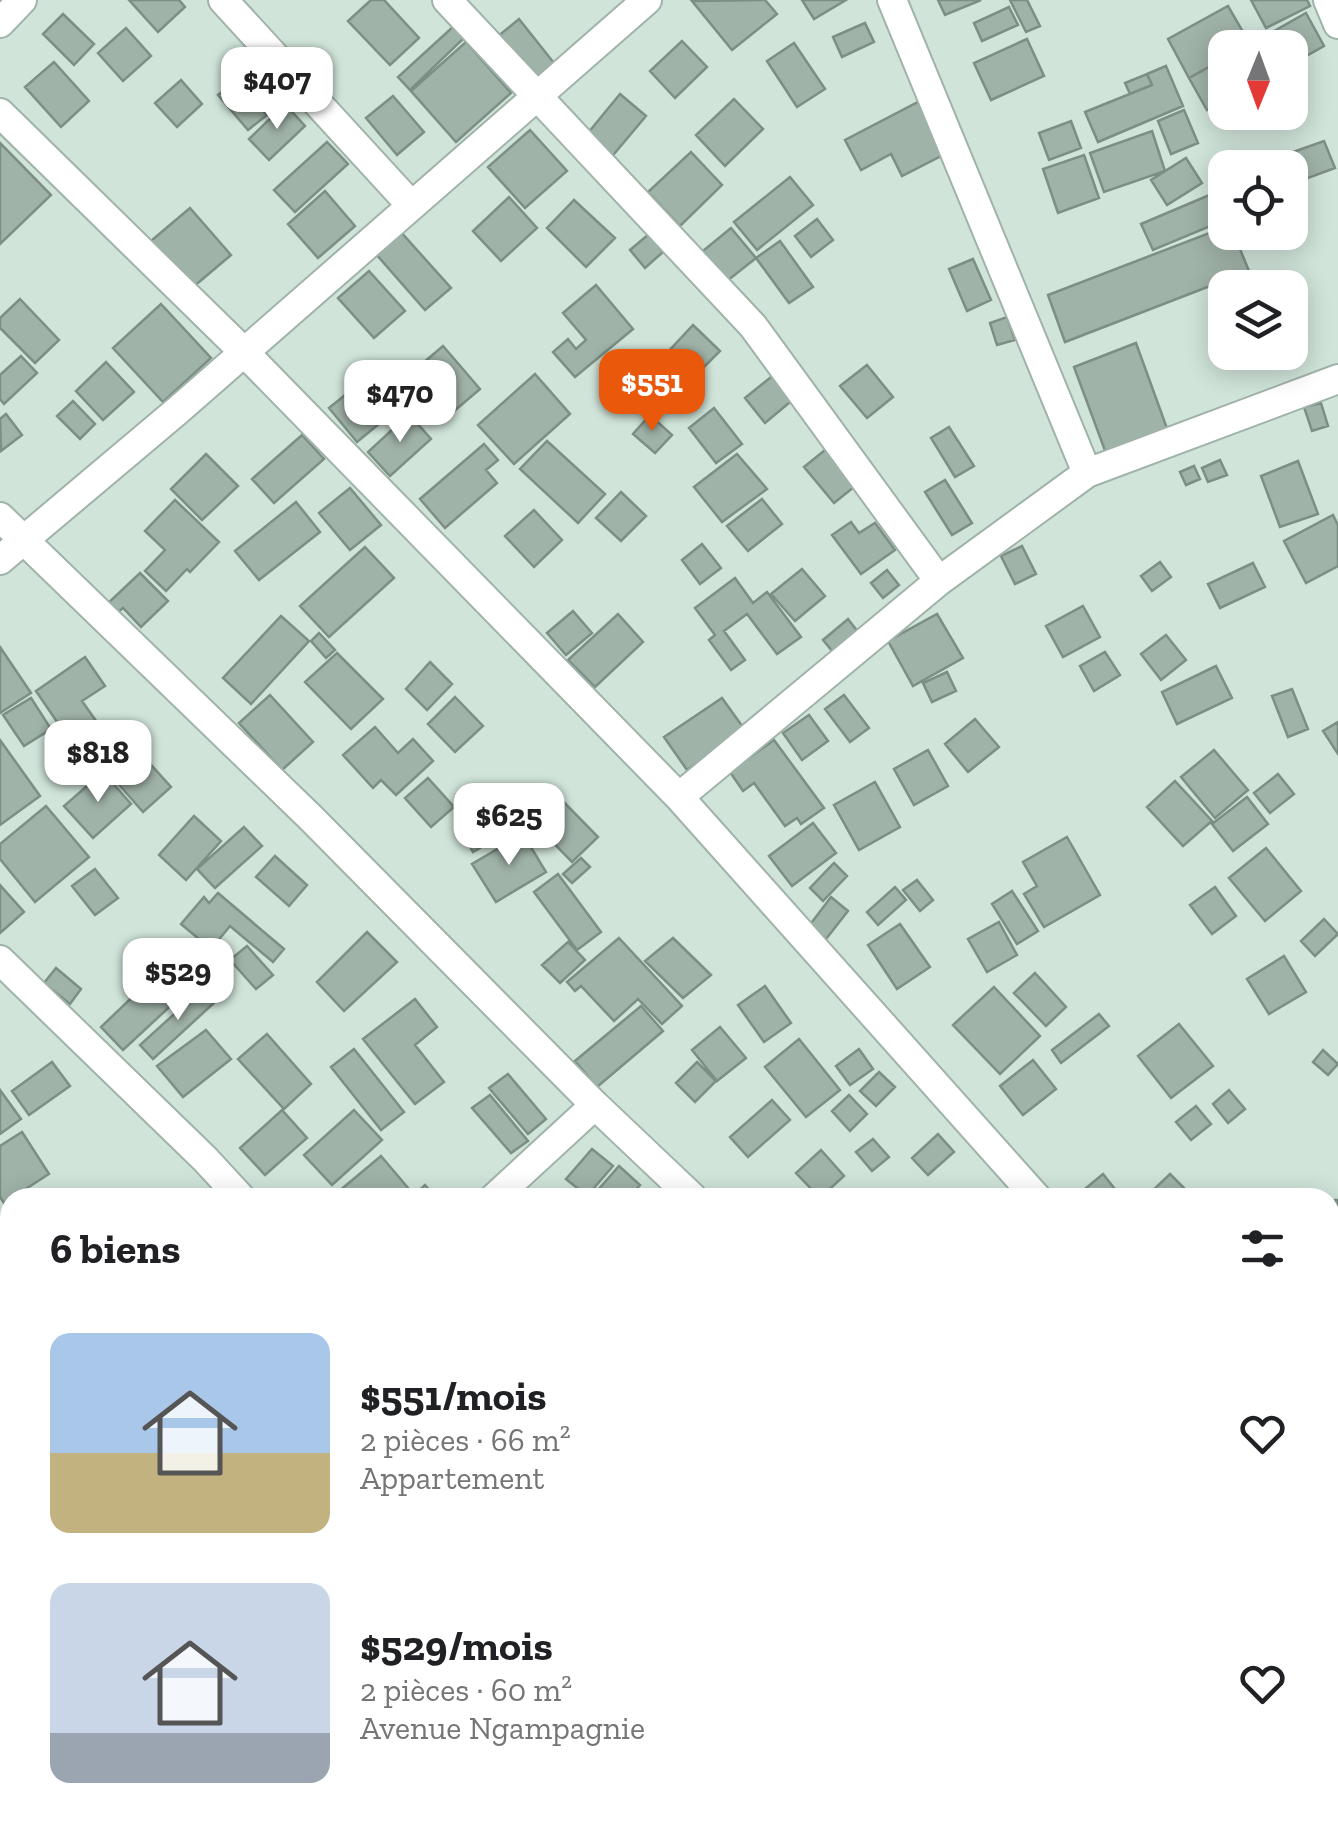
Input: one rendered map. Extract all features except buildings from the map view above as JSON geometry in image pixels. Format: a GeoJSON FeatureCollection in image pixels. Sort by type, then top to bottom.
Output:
{"type":"FeatureCollection","features":[{"type":"Feature","properties":{"kind":"street"},"geometry":{"type":"LineString","coordinates":[[0,23],[22,0]]}},
{"type":"Feature","properties":{"kind":"street"},"geometry":{"type":"LineString","coordinates":[[222,0],[411,205]]}},
{"type":"Feature","properties":{"kind":"street"},"geometry":{"type":"LineString","coordinates":[[447,0],[753,326],[938,581]]}},
{"type":"Feature","properties":{"kind":"street"},"geometry":{"type":"LineString","coordinates":[[0,560],[646,0]]}},
{"type":"Feature","properties":{"kind":"street"},"geometry":{"type":"LineString","coordinates":[[892,0],[1087,473]]}},
{"type":"Feature","properties":{"kind":"street"},"geometry":{"type":"LineString","coordinates":[[1328,0],[1338,24]]}},
{"type":"Feature","properties":{"kind":"street"},"geometry":{"type":"LineString","coordinates":[[0,113],[244,352],[679,797],[1028,1188]]}},
{"type":"Feature","properties":{"kind":"street"},"geometry":{"type":"LineString","coordinates":[[679,797],[938,581],[1087,473],[1338,378]]}},
{"type":"Feature","properties":{"kind":"street"},"geometry":{"type":"LineString","coordinates":[[0,517],[312,818],[595,1105],[683,1188]]}},
{"type":"Feature","properties":{"kind":"street"},"geometry":{"type":"LineString","coordinates":[[0,960],[232,1188]]}},
{"type":"Feature","properties":{"kind":"street"},"geometry":{"type":"LineString","coordinates":[[505,1188],[595,1105]]}}]}
